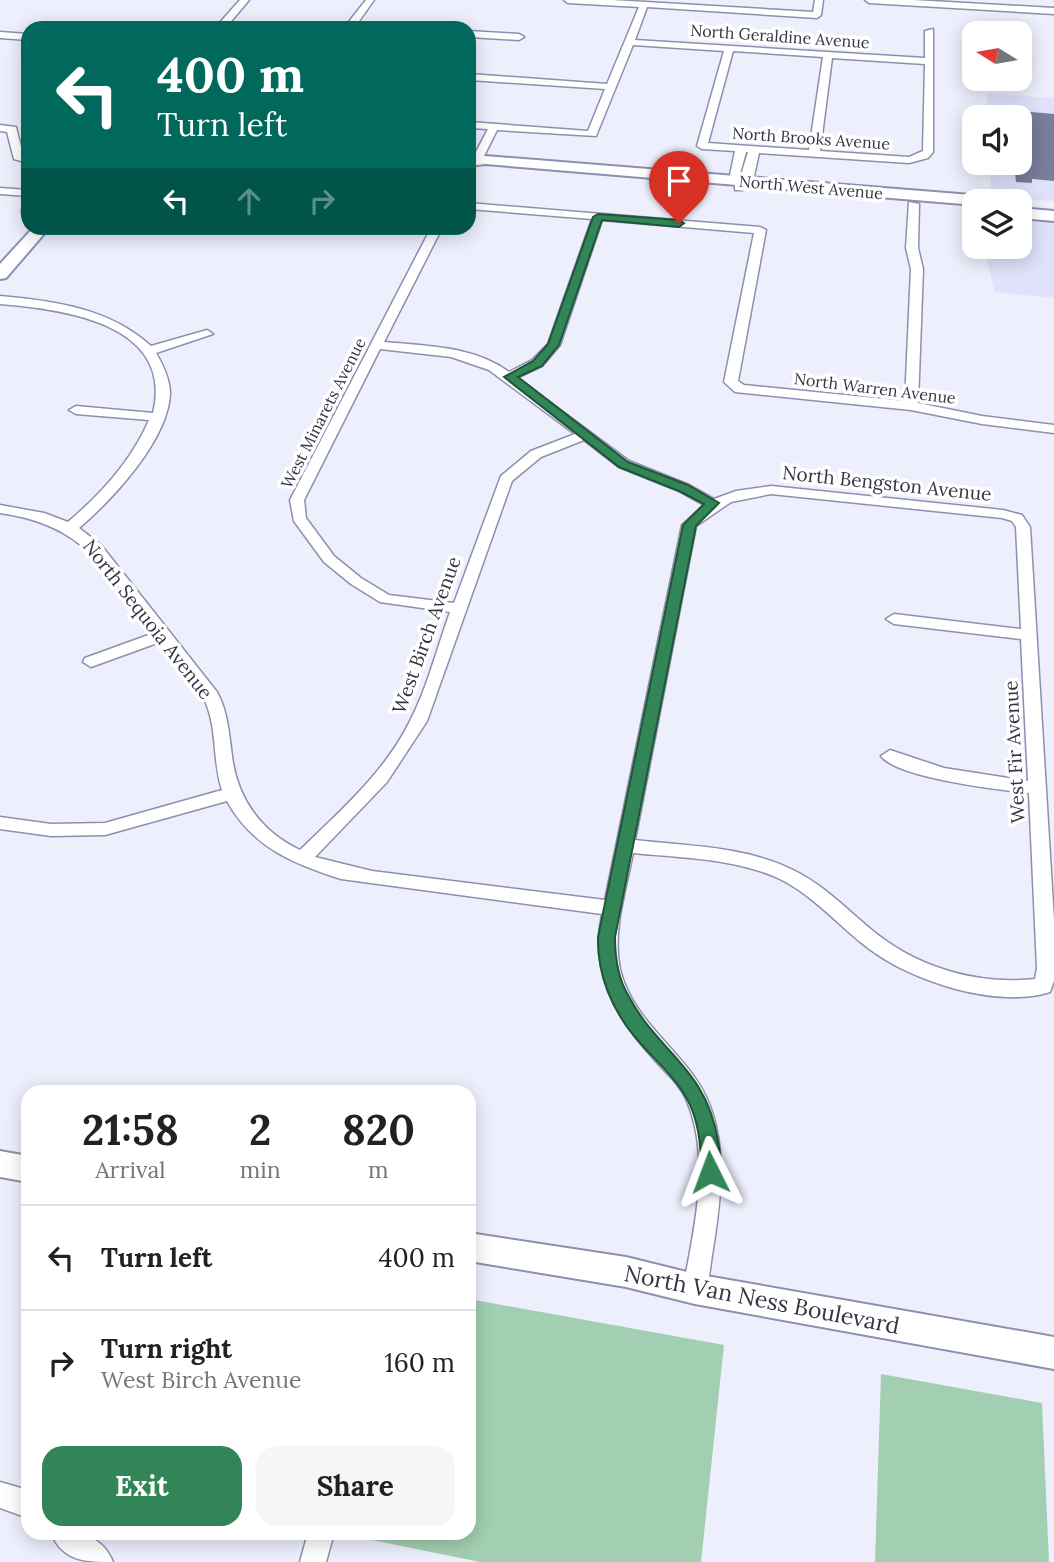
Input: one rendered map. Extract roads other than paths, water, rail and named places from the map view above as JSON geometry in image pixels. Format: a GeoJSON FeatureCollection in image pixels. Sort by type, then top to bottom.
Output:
{"type":"FeatureCollection","features":[{"type":"Feature","properties":{"kind":"street"},"geometry":{"type":"LineString","coordinates":[[226,21],[245,0]]}},
{"type":"Feature","properties":{"kind":"street"},"geometry":{"type":"LineString","coordinates":[[354,21],[370,0]]}},
{"type":"Feature","properties":{"kind":"street"},"geometry":{"type":"LineString","coordinates":[[568,0],[817,15],[819,0]]}},
{"type":"Feature","properties":{"kind":"street"},"geometry":{"type":"LineString","coordinates":[[869,0],[1052,11],[1048,0]]}},
{"type":"Feature","properties":{"kind":"street"},"geometry":{"type":"LineString","coordinates":[[476,126],[592,134],[644,5]]}},
{"type":"Feature","properties":{"kind":"street"},"geometry":{"type":"LineString","coordinates":[[929,61],[930,31]]}},
{"type":"Feature","properties":{"kind":"street"},"geometry":{"type":"LineString","coordinates":[[476,34],[519,37]]}},
{"type":"Feature","properties":{"kind":"street"},"geometry":{"type":"LineString","coordinates":[[0,35],[21,36]]}},
{"type":"Feature","properties":{"kind":"street","name":"North Geraldine Avenue"},"geometry":{"type":"LineString","coordinates":[[629,42],[929,61]]}},
{"type":"Feature","properties":{"kind":"street","name":"North Brooks Avenue"},"geometry":{"type":"LineString","coordinates":[[729,48],[702,146],[898,161],[918,158],[928,152],[929,61]]}},
{"type":"Feature","properties":{"kind":"street"},"geometry":{"type":"LineString","coordinates":[[814,154],[828,55]]}},
{"type":"Feature","properties":{"kind":"street"},"geometry":{"type":"LineString","coordinates":[[476,77],[611,87]]}},
{"type":"Feature","properties":{"kind":"street"},"geometry":{"type":"LineString","coordinates":[[476,137],[482,126]]}},
{"type":"Feature","properties":{"kind":"street"},"geometry":{"type":"LineString","coordinates":[[476,157],[494,127]]}},
{"type":"Feature","properties":{"kind":"street"},"geometry":{"type":"LineString","coordinates":[[0,128],[21,130]]}},
{"type":"Feature","properties":{"kind":"street"},"geometry":{"type":"LineString","coordinates":[[12,129],[18,157],[21,158]]}},
{"type":"Feature","properties":{"kind":"street"},"geometry":{"type":"LineString","coordinates":[[741,149],[735,175],[740,184],[749,176],[754,150]]}},
{"type":"Feature","properties":{"kind":"street","name":"North West Avenue"},"geometry":{"type":"LineString","coordinates":[[476,165],[962,199]]}},
{"type":"Feature","properties":{"kind":"street","name":"North West Avenue"},"geometry":{"type":"LineString","coordinates":[[740,184],[913,204],[923,200],[962,205]]}},
{"type":"Feature","properties":{"kind":"street"},"geometry":{"type":"LineString","coordinates":[[0,191],[21,193]]}},
{"type":"Feature","properties":{"kind":"street"},"geometry":{"type":"LineString","coordinates":[[911,406],[917,269],[912,248],[913,204]]}},
{"type":"Feature","properties":{"kind":"street"},"geometry":{"type":"LineString","coordinates":[[1032,205],[1054,207]]}},
{"type":"Feature","properties":{"kind":"street"},"geometry":{"type":"LineString","coordinates":[[476,207],[598,217],[554,345],[537,363],[510,377]]}},
{"type":"Feature","properties":{"kind":"street"},"geometry":{"type":"LineString","coordinates":[[1032,214],[1054,216]]}},
{"type":"Feature","properties":{"kind":"street","name":"North Warren Avenue"},"geometry":{"type":"LineString","coordinates":[[598,217],[760,230],[731,382],[740,389],[911,406],[993,422],[1054,429]]}},
{"type":"Feature","properties":{"kind":"street"},"geometry":{"type":"LineString","coordinates":[[2,270],[34,235]]}},
{"type":"Feature","properties":{"kind":"street","name":"West Minarets Avenue"},"geometry":{"type":"LineString","coordinates":[[432,235],[297,500],[299,518],[329,559],[356,582],[386,599],[459,608]]}},
{"type":"Feature","properties":{"kind":"street"},"geometry":{"type":"LineString","coordinates":[[0,300],[42,303],[100,318],[128,333],[149,351],[160,373],[162,384],[158,417],[101,502],[70,528]]}},
{"type":"Feature","properties":{"kind":"street"},"geometry":{"type":"LineString","coordinates":[[149,351],[207,334]]}},
{"type":"Feature","properties":{"kind":"street"},"geometry":{"type":"LineString","coordinates":[[377,345],[466,356],[494,367],[624,464],[684,488],[712,503],[689,525],[612,908],[606,956],[617,992],[640,1030],[682,1075],[697,1099],[706,1128],[710,1156],[709,1188],[695,1289]]}},
{"type":"Feature","properties":{"kind":"street"},"geometry":{"type":"LineString","coordinates":[[76,410],[158,417]]}},
{"type":"Feature","properties":{"kind":"street","name":"West Birch Avenue"},"geometry":{"type":"LineString","coordinates":[[302,859],[381,781],[403,752],[419,721],[506,479],[536,454],[585,435]]}},
{"type":"Feature","properties":{"kind":"street","name":"North Bengston Avenue"},"geometry":{"type":"LineString","coordinates":[[712,503],[753,492],[788,491],[1017,518]]}},
{"type":"Feature","properties":{"kind":"street","name":"North Sequoia Avenue"},"geometry":{"type":"LineString","coordinates":[[0,509],[32,515],[70,528],[96,548],[211,696],[220,715],[224,773],[231,794],[256,828],[302,859],[354,875],[612,908]]}},
{"type":"Feature","properties":{"kind":"street","name":"West Fir Avenue"},"geometry":{"type":"LineString","coordinates":[[625,845],[762,865],[804,884],[884,950],[930,973],[1024,989],[1043,986],[1047,968],[1023,527],[1017,518]]}},
{"type":"Feature","properties":{"kind":"street"},"geometry":{"type":"LineString","coordinates":[[894,619],[1029,635]]}},
{"type":"Feature","properties":{"kind":"street"},"geometry":{"type":"LineString","coordinates":[[91,662],[163,635]]}},
{"type":"Feature","properties":{"kind":"street"},"geometry":{"type":"LineString","coordinates":[[891,756],[918,769],[946,777],[1037,788]]}},
{"type":"Feature","properties":{"kind":"street"},"geometry":{"type":"LineString","coordinates":[[0,823],[51,830],[105,829],[231,794]]}},
{"type":"Feature","properties":{"kind":"street"},"geometry":{"type":"LineString","coordinates":[[0,1164],[21,1168]]}},
{"type":"Feature","properties":{"kind":"street","name":"North Van Ness Boulevard"},"geometry":{"type":"LineString","coordinates":[[476,1248],[626,1272],[695,1289],[1054,1353]]}},
{"type":"Feature","properties":{"kind":"street"},"geometry":{"type":"LineString","coordinates":[[0,1495],[21,1500]]}},
{"type":"Feature","properties":{"kind":"street"},"geometry":{"type":"LineString","coordinates":[[73,1540],[100,1562]]}},
{"type":"Feature","properties":{"kind":"street"},"geometry":{"type":"LineString","coordinates":[[313,1562],[319,1540]]}}]}
